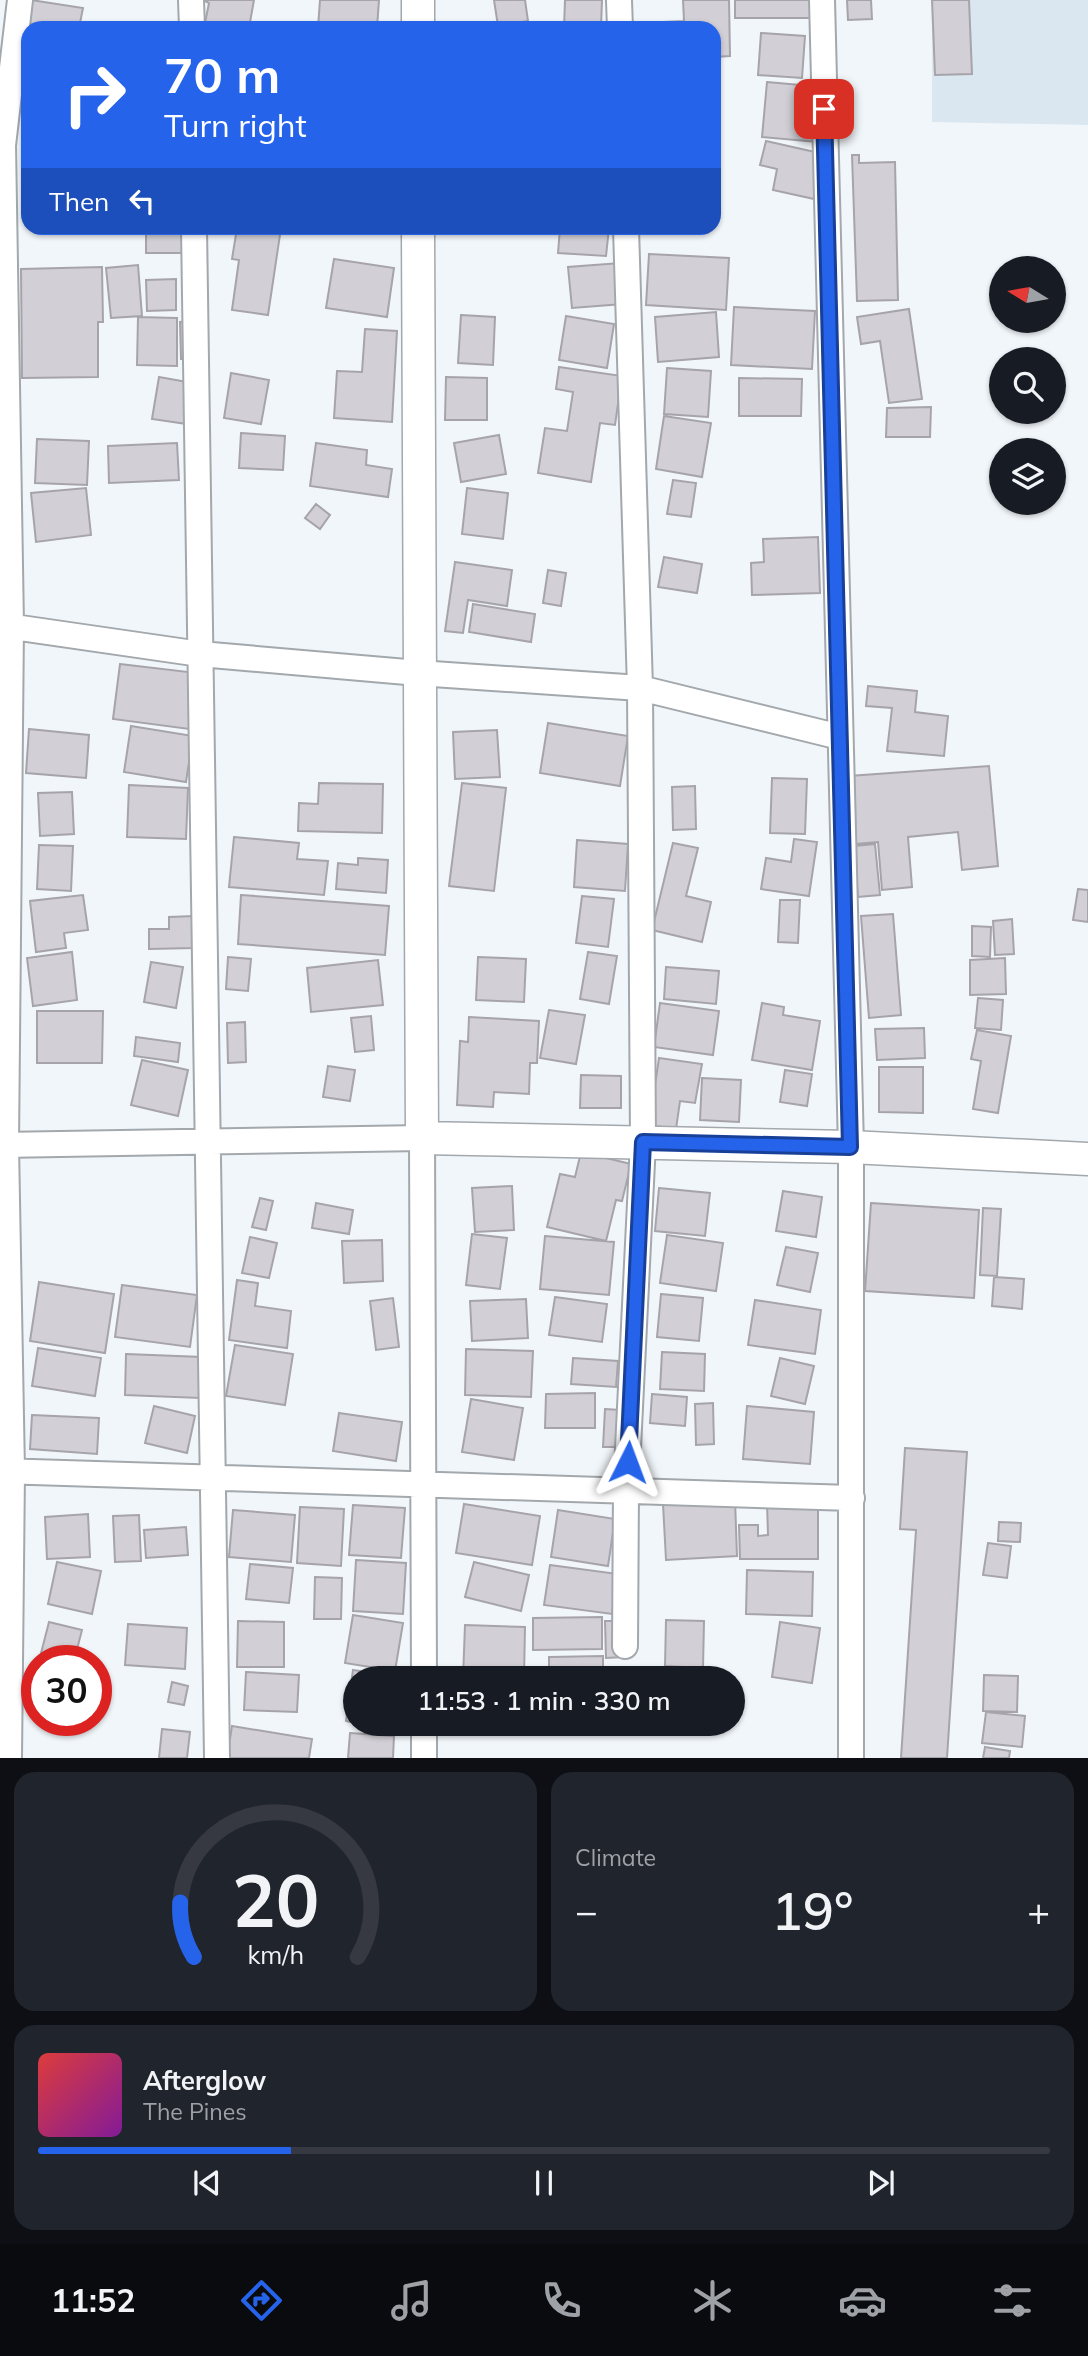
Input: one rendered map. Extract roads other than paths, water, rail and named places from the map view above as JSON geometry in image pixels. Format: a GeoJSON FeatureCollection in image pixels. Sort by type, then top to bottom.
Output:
{"type":"FeatureCollection","features":[{"type":"Feature","properties":{"kind":"street"},"geometry":{"type":"LineString","coordinates":[[9,1758],[3,1145],[6,625],[3,145],[20,0]]}},
{"type":"Feature","properties":{"kind":"street"},"geometry":{"type":"LineString","coordinates":[[191,0],[192,21]]}},
{"type":"Feature","properties":{"kind":"street"},"geometry":{"type":"LineString","coordinates":[[418,0],[418,21]]}},
{"type":"Feature","properties":{"kind":"street"},"geometry":{"type":"LineString","coordinates":[[619,0],[620,21]]}},
{"type":"Feature","properties":{"kind":"street"},"geometry":{"type":"LineString","coordinates":[[822,0],[850,1147],[851,1758]]}},
{"type":"Feature","properties":{"kind":"street"},"geometry":{"type":"LineString","coordinates":[[194,235],[217,1758]]}},
{"type":"Feature","properties":{"kind":"street"},"geometry":{"type":"LineString","coordinates":[[418,235],[424,1666]]}},
{"type":"Feature","properties":{"kind":"street"},"geometry":{"type":"LineString","coordinates":[[625,1646],[626,1489],[643,1142],[640,688],[626,235]]}},
{"type":"Feature","properties":{"kind":"street"},"geometry":{"type":"LineString","coordinates":[[6,625],[200,654],[418,673],[640,688],[840,737]]}},
{"type":"Feature","properties":{"kind":"street"},"geometry":{"type":"LineString","coordinates":[[3,1145],[422,1138],[850,1147],[1088,1159]]}},
{"type":"Feature","properties":{"kind":"street"},"geometry":{"type":"LineString","coordinates":[[6,1471],[214,1480],[626,1489],[852,1498]]}},
{"type":"Feature","properties":{"kind":"street"},"geometry":{"type":"LineString","coordinates":[[424,1736],[424,1758]]}}]}
